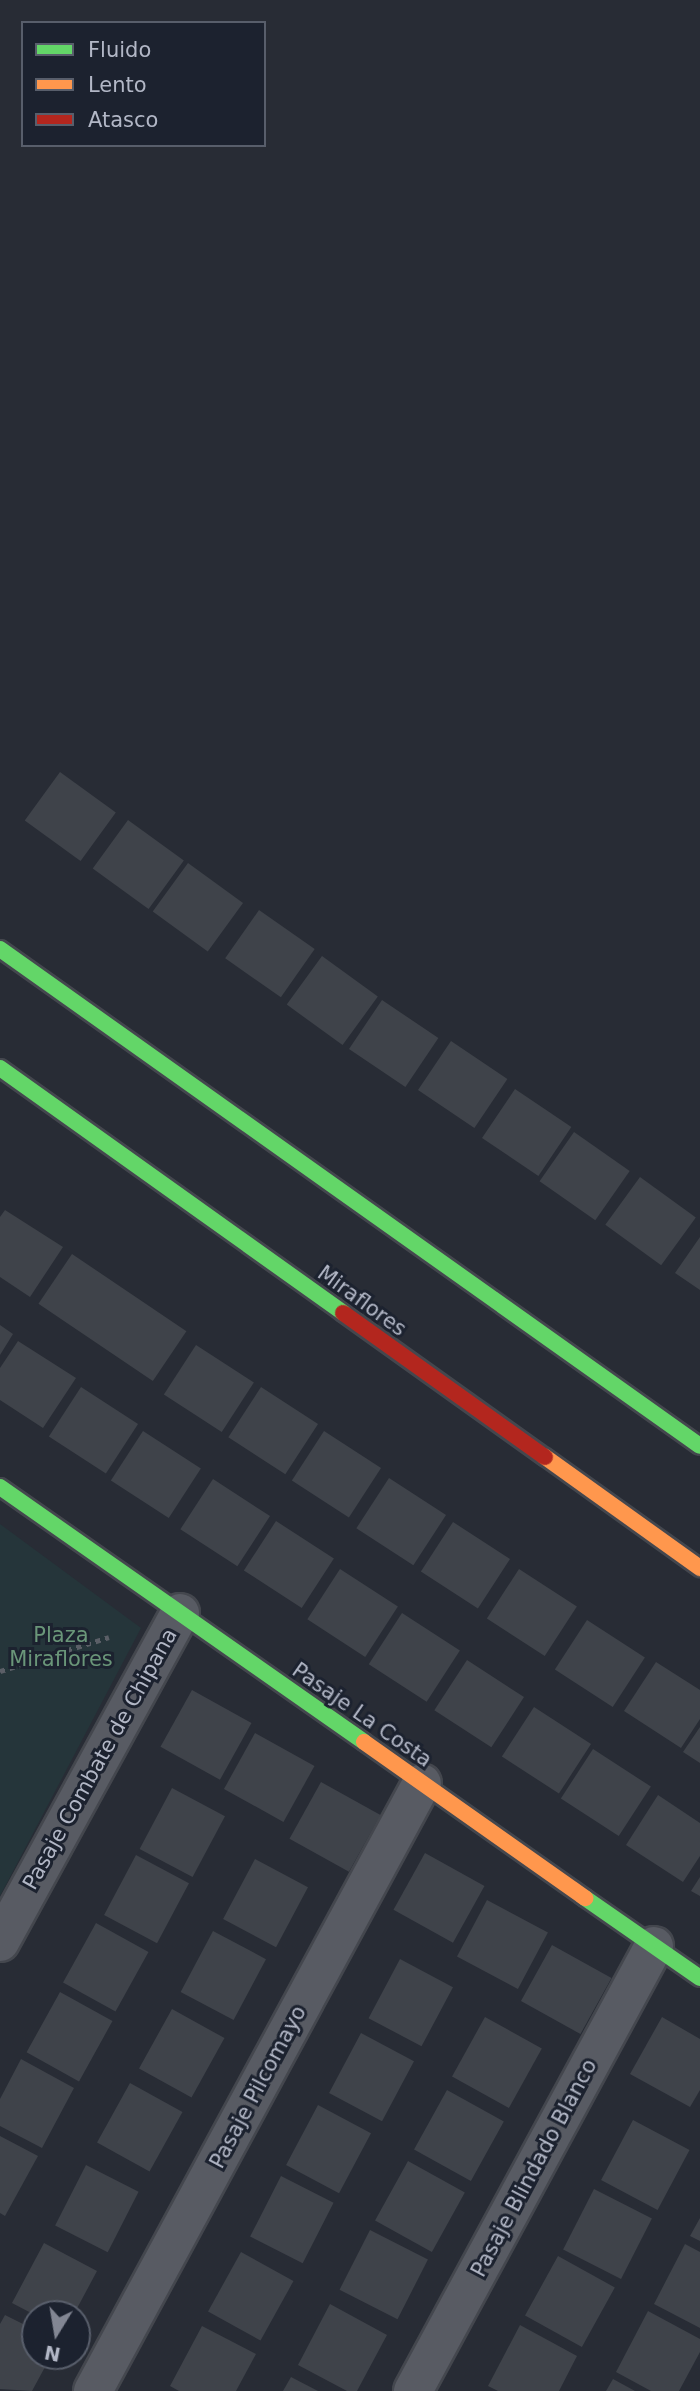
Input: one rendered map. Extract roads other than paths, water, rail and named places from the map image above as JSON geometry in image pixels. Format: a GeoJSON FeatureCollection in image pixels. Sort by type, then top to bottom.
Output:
{"type":"FeatureCollection","features":[{"type":"Feature","properties":{"kind":"main road"},"geometry":{"type":"LineString","coordinates":[[0,949],[700,1446]]}},
{"type":"Feature","properties":{"kind":"main road","name":"Miraflores"},"geometry":{"type":"LineString","coordinates":[[0,1068],[700,1568]]}},
{"type":"Feature","properties":{"kind":"main road","name":"Pasaje La Costa"},"geometry":{"type":"LineString","coordinates":[[0,1487],[700,1978]]}},
{"type":"Feature","properties":{"kind":"street","name":"Pasaje Combate de Chipana"},"geometry":{"type":"LineString","coordinates":[[0,1942],[180,1613]]}},
{"type":"Feature","properties":{"kind":"street","name":"Pasaje Pilcomayo"},"geometry":{"type":"LineString","coordinates":[[93,2391],[422,1783]]}},
{"type":"Feature","properties":{"kind":"street","name":"Pasaje Blindado Blanco"},"geometry":{"type":"LineString","coordinates":[[413,2391],[654,1946]]}},
{"type":"Feature","properties":{"kind":"park label","name":"Plaza Miraflores"},"geometry":{"type":"Point","coordinates":[61,1647]}}]}
